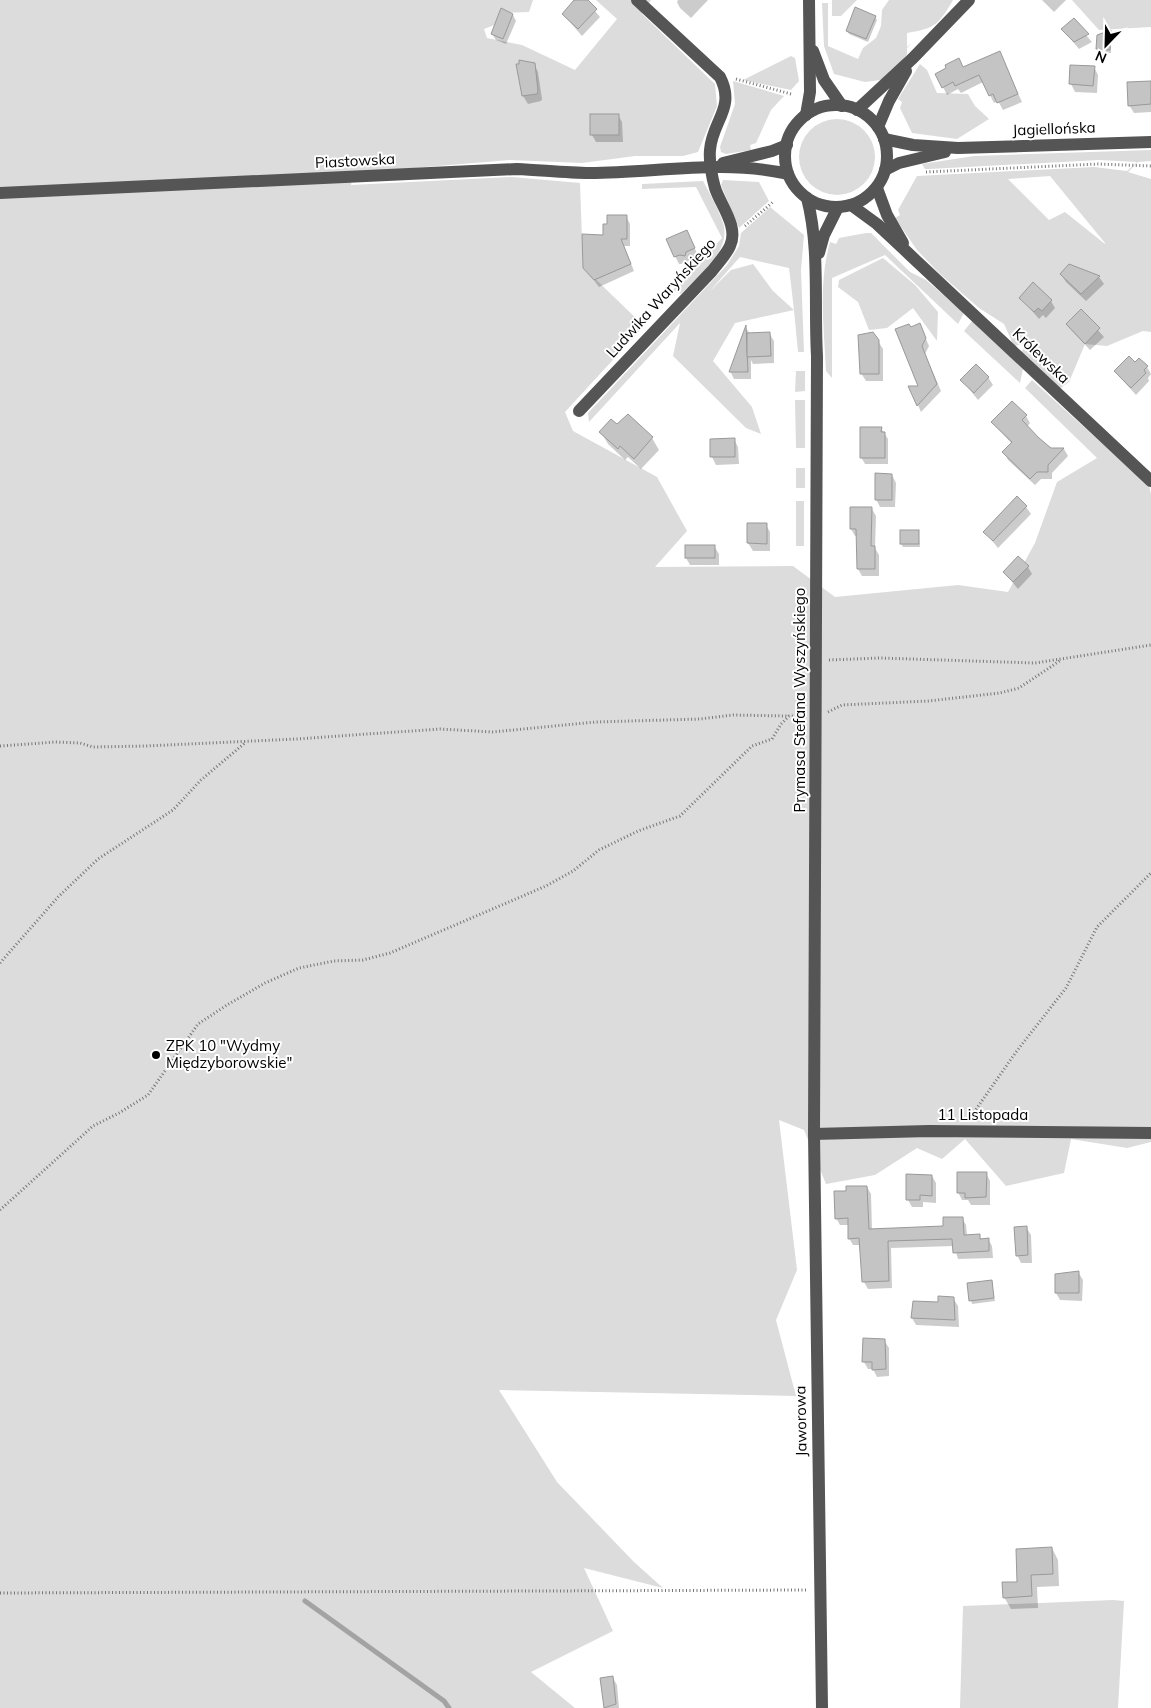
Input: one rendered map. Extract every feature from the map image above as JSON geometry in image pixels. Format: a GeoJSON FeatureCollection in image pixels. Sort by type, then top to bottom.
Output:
{"type":"FeatureCollection","features":[{"type":"Feature","properties":{"kind":"street","name":"Ludwika Waryńskiego"},"geometry":{"type":"LineString","coordinates":[[579,411],[712,271],[726,253],[733,237],[732,228],[716,189],[711,166],[710,149],[725,105],[727,95],[725,86],[720,77],[637,0]]}},
{"type":"Feature","properties":{"kind":"street"},"geometry":{"type":"LineString","coordinates":[[806,115],[810,92],[809,0]]}},
{"type":"Feature","properties":{"kind":"street"},"geometry":{"type":"LineString","coordinates":[[857,110],[913,58],[969,0]]}},
{"type":"Feature","properties":{"kind":"street"},"geometry":{"type":"LineString","coordinates":[[809,42],[824,80],[842,106]]}},
{"type":"Feature","properties":{"kind":"street"},"geometry":{"type":"LineString","coordinates":[[881,133],[889,101],[913,58]]}},
{"type":"Feature","properties":{"kind":"street"},"geometry":{"type":"LineString","coordinates":[[842,106],[857,110],[870,118],[881,133],[887,149],[886,170],[877,188],[866,198],[852,205],[838,207],[822,205],[807,198],[798,190],[788,174],[785,156],[787,145],[795,126],[806,115],[823,107],[842,106]]}},
{"type":"Feature","properties":{"kind":"street","name":"Jagiellońska"},"geometry":{"type":"LineString","coordinates":[[881,133],[913,145],[958,148],[1151,142]]}},
{"type":"Feature","properties":{"kind":"street","name":"Piastowska"},"geometry":{"type":"LineString","coordinates":[[711,166],[772,151],[787,145]]}},
{"type":"Feature","properties":{"kind":"street","name":"Jagiellońska"},"geometry":{"type":"LineString","coordinates":[[886,170],[899,163],[958,148]]}},
{"type":"Feature","properties":{"kind":"street","name":"Piastowska"},"geometry":{"type":"LineString","coordinates":[[0,193],[517,169],[590,173],[711,166],[759,169],[788,174]]}},
{"type":"Feature","properties":{"kind":"street","name":"Królewska"},"geometry":{"type":"LineString","coordinates":[[877,188],[887,215],[909,254]]}},
{"type":"Feature","properties":{"kind":"street","name":"Prymasa Stefana Wyszyńskiego"},"geometry":{"type":"LineString","coordinates":[[807,198],[815,232],[814,267],[818,418],[814,1134]]}},
{"type":"Feature","properties":{"kind":"street","name":"Królewska"},"geometry":{"type":"LineString","coordinates":[[852,205],[909,254],[1151,482]]}},
{"type":"Feature","properties":{"kind":"street","name":"Prymasa Stefana Wyszyńskiego"},"geometry":{"type":"LineString","coordinates":[[814,267],[824,235],[838,207]]}},
{"type":"Feature","properties":{"kind":"street","name":"11 Listopada"},"geometry":{"type":"LineString","coordinates":[[814,1134],[961,1131],[1151,1133]]}},
{"type":"Feature","properties":{"kind":"street","name":"Jaworowa"},"geometry":{"type":"LineString","coordinates":[[814,1134],[822,1708]]}},
{"type":"Feature","properties":{"kind":"path"},"geometry":{"type":"LineString","coordinates":[[736,80],[791,94]]}},
{"type":"Feature","properties":{"kind":"path"},"geometry":{"type":"LineString","coordinates":[[925,172],[1098,164],[1151,166]]}},
{"type":"Feature","properties":{"kind":"path"},"geometry":{"type":"LineString","coordinates":[[733,237],[773,202]]}},
{"type":"Feature","properties":{"kind":"path"},"geometry":{"type":"LineString","coordinates":[[816,661],[880,658],[1035,663],[1151,645]]}},
{"type":"Feature","properties":{"kind":"path"},"geometry":{"type":"LineString","coordinates":[[0,746],[75,742],[93,747],[247,742],[440,730],[492,732],[596,722],[700,719],[759,714],[817,717],[842,705],[928,701],[1000,693],[1019,688],[1061,660]]}},
{"type":"Feature","properties":{"kind":"path"},"geometry":{"type":"LineString","coordinates":[[0,1210],[93,1126],[120,1113],[148,1095],[198,1024],[227,1005],[265,983],[299,968],[334,961],[363,960],[390,953],[546,886],[573,871],[599,850],[638,831],[680,816],[752,746],[772,739],[789,716]]}},
{"type":"Feature","properties":{"kind":"path"},"geometry":{"type":"LineString","coordinates":[[0,963],[58,897],[98,859],[173,810],[201,780],[247,742]]}},
{"type":"Feature","properties":{"kind":"path"},"geometry":{"type":"LineString","coordinates":[[961,1131],[1016,1052],[1066,988],[1097,927],[1151,873]]}},
{"type":"Feature","properties":{"kind":"path"},"geometry":{"type":"LineString","coordinates":[[0,1593],[819,1590]]}},
{"type":"Feature","properties":{"kind":"shaded area"},"geometry":{"type":"Polygon","coordinates":[[[0,0],[533,0],[529,12],[499,13],[502,22],[484,29],[487,38],[522,45],[575,70],[617,19],[596,0],[651,0],[642,14],[715,84],[717,106],[698,152],[683,156],[635,156],[582,163],[510,160],[353,173],[351,185],[512,177],[580,183],[583,267],[644,326],[565,412],[573,431],[657,477],[687,531],[655,567],[793,566],[835,597],[958,585],[1008,592],[1035,543],[1057,482],[1097,458],[1025,388],[1032,380],[1149,486],[1151,494],[1151,1142],[1127,1148],[1071,1139],[1064,1173],[1006,1186],[965,1139],[942,1159],[917,1148],[875,1175],[826,1184],[804,1130],[779,1120],[797,1270],[776,1320],[796,1396],[499,1390],[557,1482],[634,1562],[663,1588],[584,1568],[613,1631],[531,1672],[575,1708],[0,1708],[0,0]]]}},
{"type":"Feature","properties":{"kind":"shaded area"},"geometry":{"type":"Polygon","coordinates":[[[832,0],[857,0],[841,16],[832,16],[832,0]]]}},
{"type":"Feature","properties":{"kind":"shaded area"},"geometry":{"type":"Polygon","coordinates":[[[889,0],[953,0],[944,15],[935,24],[907,33],[907,47],[912,43],[907,48],[907,54],[888,79],[865,82],[834,74],[824,46],[822,3],[828,3],[828,46],[858,59],[863,48],[876,38],[881,26],[882,10],[889,0]]]}},
{"type":"Feature","properties":{"kind":"shaded area"},"geometry":{"type":"Polygon","coordinates":[[[1072,0],[1151,0],[1151,27],[1099,30],[1072,0]]]}},
{"type":"Feature","properties":{"kind":"shaded area"},"geometry":{"type":"Polygon","coordinates":[[[791,56],[795,58],[799,81],[791,90],[743,80],[791,56]]]}},
{"type":"Feature","properties":{"kind":"shaded area"},"geometry":{"type":"Polygon","coordinates":[[[920,64],[927,70],[937,93],[968,94],[975,106],[989,119],[957,139],[912,133],[900,108],[902,102],[898,99],[920,64]]]}},
{"type":"Feature","properties":{"kind":"shaded area"},"geometry":{"type":"Polygon","coordinates":[[[733,81],[784,96],[771,110],[756,143],[750,145],[751,150],[726,154],[721,152],[720,147],[735,104],[733,81]]]}},
{"type":"Feature","properties":{"kind":"shaded area"},"geometry":{"type":"Polygon","coordinates":[[[837,119],[851,122],[864,130],[872,143],[875,157],[872,171],[864,184],[851,192],[837,195],[823,192],[810,184],[802,171],[799,157],[802,143],[810,130],[823,122],[837,119]]]}},
{"type":"Feature","properties":{"kind":"shaded area"},"geometry":{"type":"Polygon","coordinates":[[[1151,150],[1151,161],[1138,162],[1128,172],[1151,179],[1151,332],[1143,331],[1107,346],[1085,344],[1069,382],[1058,390],[1020,354],[1027,343],[1014,346],[1004,324],[979,308],[939,273],[917,250],[895,218],[900,215],[898,210],[917,176],[1094,167],[1127,171],[1137,162],[1099,160],[929,169],[925,169],[922,164],[974,156],[1151,150]],[[1050,176],[1008,179],[1049,220],[1065,212],[1105,243],[1050,176]]]}},
{"type":"Feature","properties":{"kind":"shaded area"},"geometry":{"type":"Polygon","coordinates":[[[723,180],[759,182],[769,201],[739,228],[721,185],[723,180]]]}},
{"type":"Feature","properties":{"kind":"shaded area"},"geometry":{"type":"Polygon","coordinates":[[[703,181],[722,220],[723,242],[713,261],[681,294],[673,290],[722,238],[696,187],[642,189],[642,184],[703,181]]]}},
{"type":"Feature","properties":{"kind":"shaded area"},"geometry":{"type":"Polygon","coordinates":[[[770,207],[804,235],[801,270],[804,352],[798,352],[794,310],[735,323],[713,361],[752,407],[761,434],[746,428],[673,356],[680,323],[589,422],[588,413],[727,265],[739,246],[741,233],[770,207]],[[740,257],[709,292],[731,270],[753,264],[773,291],[794,310],[789,268],[740,257]]]}},
{"type":"Feature","properties":{"kind":"shaded area"},"geometry":{"type":"Polygon","coordinates":[[[871,233],[910,272],[926,280],[964,313],[958,324],[885,255],[832,278],[832,378],[826,371],[823,290],[826,258],[830,242],[836,244],[839,238],[871,233]]]}},
{"type":"Feature","properties":{"kind":"shaded area"},"geometry":{"type":"Polygon","coordinates":[[[883,258],[915,285],[938,312],[937,341],[913,308],[887,328],[869,330],[858,302],[838,287],[839,280],[883,258]]]}},
{"type":"Feature","properties":{"kind":"shaded area"},"geometry":{"type":"Polygon","coordinates":[[[973,320],[1023,369],[1020,383],[964,331],[973,320]]]}},
{"type":"Feature","properties":{"kind":"shaded area"},"geometry":{"type":"Polygon","coordinates":[[[796,371],[805,371],[805,391],[795,392],[796,371]]]}},
{"type":"Feature","properties":{"kind":"shaded area"},"geometry":{"type":"Polygon","coordinates":[[[795,400],[805,400],[805,448],[796,448],[795,400]]]}},
{"type":"Feature","properties":{"kind":"shaded area"},"geometry":{"type":"Polygon","coordinates":[[[796,468],[805,468],[805,488],[796,488],[796,468]]]}},
{"type":"Feature","properties":{"kind":"shaded area"},"geometry":{"type":"Polygon","coordinates":[[[796,501],[804,501],[804,546],[796,546],[796,501]]]}},
{"type":"Feature","properties":{"kind":"shaded area"},"geometry":{"type":"Polygon","coordinates":[[[1124,1601],[1118,1708],[960,1708],[963,1606],[1124,1601]]]}},
{"type":"Feature","properties":{"kind":"building"},"geometry":{"type":"Polygon","coordinates":[[[574,0],[588,0],[597,9],[578,29],[562,14],[574,0]]]}},
{"type":"Feature","properties":{"kind":"building"},"geometry":{"type":"Polygon","coordinates":[[[855,7],[876,16],[866,39],[846,31],[855,7]]]}},
{"type":"Feature","properties":{"kind":"building"},"geometry":{"type":"Polygon","coordinates":[[[501,8],[513,14],[503,39],[491,34],[501,8]]]}},
{"type":"Feature","properties":{"kind":"building"},"geometry":{"type":"Polygon","coordinates":[[[1074,18],[1089,34],[1074,42],[1061,29],[1074,18]]]}},
{"type":"Feature","properties":{"kind":"building"},"geometry":{"type":"Polygon","coordinates":[[[1111,30],[1110,50],[1096,49],[1097,35],[1111,30]]]}},
{"type":"Feature","properties":{"kind":"building"},"geometry":{"type":"Polygon","coordinates":[[[1000,51],[1018,94],[997,103],[993,94],[989,96],[979,75],[955,86],[953,82],[942,88],[935,74],[946,68],[945,65],[959,58],[963,67],[1000,51]]]}},
{"type":"Feature","properties":{"kind":"building"},"geometry":{"type":"Polygon","coordinates":[[[519,60],[535,63],[537,94],[522,96],[516,64],[519,64],[519,60]]]}},
{"type":"Feature","properties":{"kind":"building"},"geometry":{"type":"Polygon","coordinates":[[[1070,65],[1095,66],[1093,86],[1069,84],[1070,65]]]}},
{"type":"Feature","properties":{"kind":"building"},"geometry":{"type":"Polygon","coordinates":[[[1151,81],[1151,104],[1128,106],[1127,82],[1151,81]]]}},
{"type":"Feature","properties":{"kind":"building"},"geometry":{"type":"Polygon","coordinates":[[[590,114],[619,114],[619,135],[590,135],[590,114]]]}},
{"type":"Feature","properties":{"kind":"building"},"geometry":{"type":"Polygon","coordinates":[[[607,215],[627,215],[627,239],[621,239],[631,264],[594,280],[583,268],[582,234],[603,235],[603,224],[607,224],[607,215]]]}},
{"type":"Feature","properties":{"kind":"building"},"geometry":{"type":"Polygon","coordinates":[[[687,230],[695,248],[686,252],[685,256],[674,257],[666,239],[687,230]]]}},
{"type":"Feature","properties":{"kind":"building"},"geometry":{"type":"Polygon","coordinates":[[[1069,264],[1100,276],[1081,294],[1060,274],[1069,264]]]}},
{"type":"Feature","properties":{"kind":"building"},"geometry":{"type":"Polygon","coordinates":[[[1033,282],[1052,300],[1042,311],[1038,308],[1034,312],[1019,298],[1033,282]]]}},
{"type":"Feature","properties":{"kind":"building"},"geometry":{"type":"Polygon","coordinates":[[[1081,309],[1100,328],[1085,344],[1066,324],[1081,309]]]}},
{"type":"Feature","properties":{"kind":"building"},"geometry":{"type":"Polygon","coordinates":[[[920,323],[926,338],[922,346],[937,384],[917,406],[908,386],[918,386],[895,329],[909,324],[911,327],[920,323]]]}},
{"type":"Feature","properties":{"kind":"building"},"geometry":{"type":"Polygon","coordinates":[[[746,325],[748,372],[729,372],[746,325]]]}},
{"type":"Feature","properties":{"kind":"building"},"geometry":{"type":"Polygon","coordinates":[[[770,332],[771,356],[747,357],[747,333],[770,332]]]}},
{"type":"Feature","properties":{"kind":"building"},"geometry":{"type":"Polygon","coordinates":[[[873,332],[879,340],[879,374],[860,374],[858,335],[873,332]]]}},
{"type":"Feature","properties":{"kind":"building"},"geometry":{"type":"Polygon","coordinates":[[[1129,356],[1135,362],[1139,358],[1148,366],[1144,370],[1146,373],[1131,388],[1114,371],[1129,356]]]}},
{"type":"Feature","properties":{"kind":"building"},"geometry":{"type":"Polygon","coordinates":[[[976,364],[989,377],[974,393],[960,380],[976,364]]]}},
{"type":"Feature","properties":{"kind":"building"},"geometry":{"type":"Polygon","coordinates":[[[1012,401],[1027,415],[1022,420],[1039,438],[1051,448],[1064,448],[1048,465],[1048,472],[1037,472],[1030,479],[1002,452],[1012,442],[991,422],[1012,401]]]}},
{"type":"Feature","properties":{"kind":"building"},"geometry":{"type":"Polygon","coordinates":[[[628,414],[653,437],[634,459],[620,446],[618,449],[599,432],[611,419],[617,424],[628,414]]]}},
{"type":"Feature","properties":{"kind":"building"},"geometry":{"type":"Polygon","coordinates":[[[860,427],[882,427],[881,432],[885,432],[885,458],[860,458],[860,427]]]}},
{"type":"Feature","properties":{"kind":"building"},"geometry":{"type":"Polygon","coordinates":[[[735,438],[735,457],[710,457],[710,439],[735,438]]]}},
{"type":"Feature","properties":{"kind":"building"},"geometry":{"type":"Polygon","coordinates":[[[875,473],[892,474],[892,500],[875,500],[875,473]]]}},
{"type":"Feature","properties":{"kind":"building"},"geometry":{"type":"Polygon","coordinates":[[[1017,496],[1027,506],[993,541],[983,532],[1017,496]]]}},
{"type":"Feature","properties":{"kind":"building"},"geometry":{"type":"Polygon","coordinates":[[[850,507],[872,507],[871,546],[875,546],[875,569],[857,569],[856,529],[850,529],[850,507]]]}},
{"type":"Feature","properties":{"kind":"building"},"geometry":{"type":"Polygon","coordinates":[[[747,523],[767,523],[767,544],[747,543],[747,523]]]}},
{"type":"Feature","properties":{"kind":"building"},"geometry":{"type":"Polygon","coordinates":[[[900,530],[919,530],[919,544],[900,544],[900,530]]]}},
{"type":"Feature","properties":{"kind":"building"},"geometry":{"type":"Polygon","coordinates":[[[685,545],[715,545],[715,558],[685,558],[685,545]]]}},
{"type":"Feature","properties":{"kind":"building"},"geometry":{"type":"Polygon","coordinates":[[[1018,556],[1029,566],[1013,582],[1003,572],[1018,556]]]}},
{"type":"Feature","properties":{"kind":"building"},"geometry":{"type":"Polygon","coordinates":[[[957,1172],[987,1172],[986,1197],[965,1198],[965,1193],[957,1193],[957,1172]]]}},
{"type":"Feature","properties":{"kind":"building"},"geometry":{"type":"Polygon","coordinates":[[[906,1174],[932,1175],[932,1196],[920,1195],[920,1200],[906,1200],[906,1174]]]}},
{"type":"Feature","properties":{"kind":"building"},"geometry":{"type":"Polygon","coordinates":[[[846,1186],[867,1186],[869,1229],[943,1226],[943,1217],[963,1217],[964,1235],[980,1234],[980,1239],[989,1238],[989,1251],[953,1253],[952,1239],[888,1241],[889,1281],[862,1282],[859,1238],[848,1239],[848,1218],[835,1219],[834,1191],[846,1191],[846,1186]]]}},
{"type":"Feature","properties":{"kind":"building"},"geometry":{"type":"Polygon","coordinates":[[[1027,1226],[1028,1255],[1016,1256],[1014,1227],[1027,1226]]]}},
{"type":"Feature","properties":{"kind":"building"},"geometry":{"type":"Polygon","coordinates":[[[1079,1271],[1079,1293],[1055,1293],[1055,1274],[1079,1271]]]}},
{"type":"Feature","properties":{"kind":"building"},"geometry":{"type":"Polygon","coordinates":[[[992,1280],[994,1298],[969,1301],[967,1283],[992,1280]]]}},
{"type":"Feature","properties":{"kind":"building"},"geometry":{"type":"Polygon","coordinates":[[[938,1296],[954,1297],[955,1320],[911,1318],[913,1301],[938,1302],[938,1296]]]}},
{"type":"Feature","properties":{"kind":"building"},"geometry":{"type":"Polygon","coordinates":[[[863,1338],[885,1339],[886,1369],[872,1370],[872,1362],[862,1362],[863,1338]]]}},
{"type":"Feature","properties":{"kind":"building"},"geometry":{"type":"Polygon","coordinates":[[[1052,1547],[1053,1574],[1031,1575],[1032,1596],[1003,1598],[1002,1582],[1017,1582],[1016,1549],[1052,1547]]]}},
{"type":"Feature","properties":{"kind":"building"},"geometry":{"type":"Polygon","coordinates":[[[613,1676],[616,1704],[604,1708],[600,1678],[613,1676]]]}},
{"type":"Feature","properties":{"kind":"waterway"},"geometry":{"type":"LineString","coordinates":[[305,1601],[444,1701],[449,1708]]}},
{"type":"Feature","properties":{"kind":"place","name":"ZPK 10 \"Wydmy Międzyborowskie\""},"geometry":{"type":"Point","coordinates":[156,1055]}}]}
